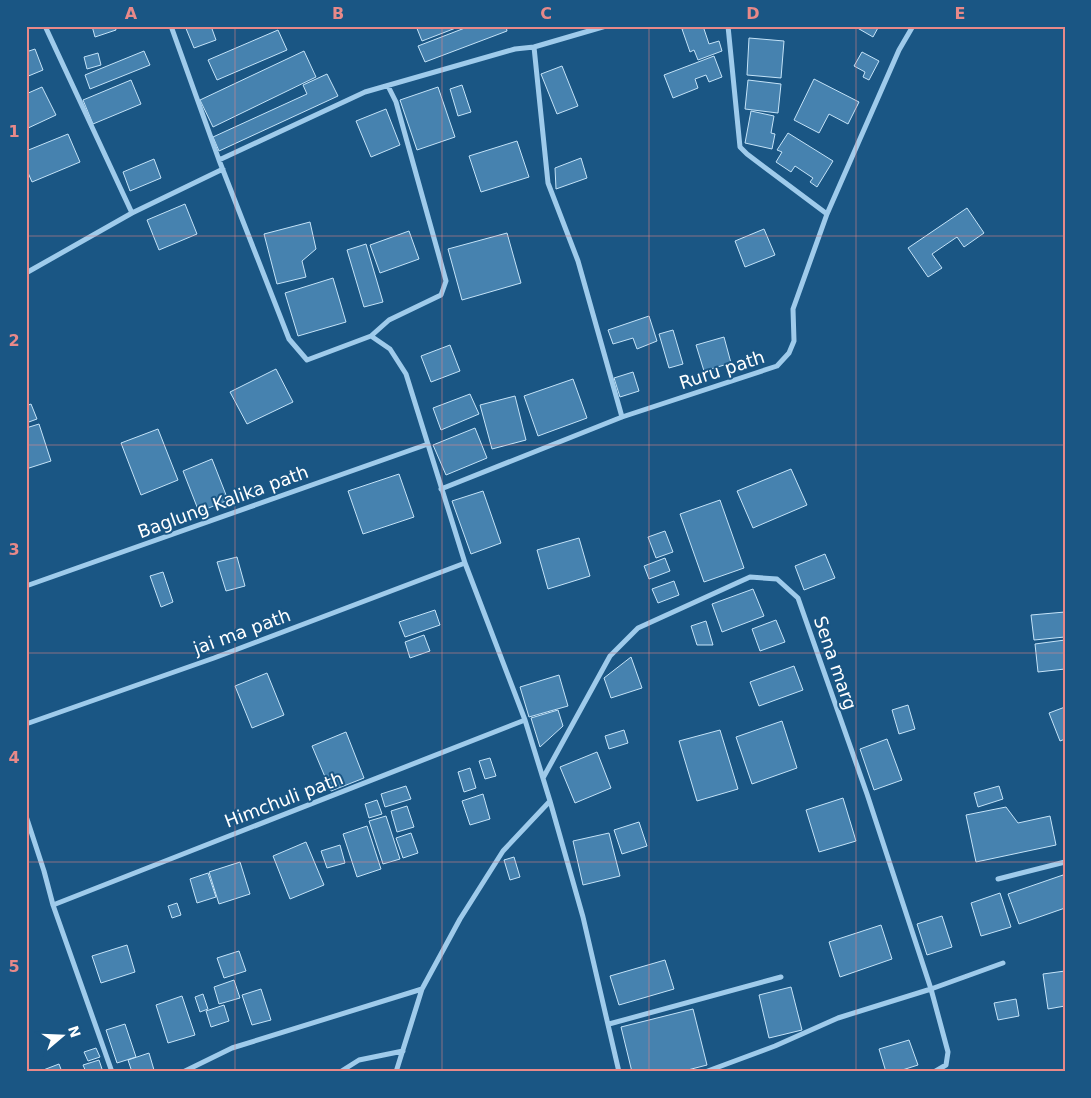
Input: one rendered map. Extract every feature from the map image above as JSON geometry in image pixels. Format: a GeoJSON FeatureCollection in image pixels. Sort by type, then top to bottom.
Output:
{"type":"FeatureCollection","features":[{"type":"Feature","properties":{"kind":"street"},"geometry":{"type":"LineString","coordinates":[[45,26],[132,213]]}},
{"type":"Feature","properties":{"kind":"street"},"geometry":{"type":"LineString","coordinates":[[171,26],[219,160],[289,339],[307,360],[371,336],[388,320],[441,295],[446,281],[396,102],[388,86]]}},
{"type":"Feature","properties":{"kind":"street"},"geometry":{"type":"LineString","coordinates":[[219,160],[365,92],[515,49],[534,47],[606,26]]}},
{"type":"Feature","properties":{"kind":"street"},"geometry":{"type":"LineString","coordinates":[[728,26],[740,147],[827,214]]}},
{"type":"Feature","properties":{"kind":"street","name":"Ruru path"},"geometry":{"type":"LineString","coordinates":[[441,489],[622,417],[777,366],[789,353],[794,341],[793,309],[827,214],[900,50],[913,26]]}},
{"type":"Feature","properties":{"kind":"street"},"geometry":{"type":"LineString","coordinates":[[534,47],[548,184],[578,261],[622,417]]}},
{"type":"Feature","properties":{"kind":"street"},"geometry":{"type":"LineString","coordinates":[[26,273],[132,213],[223,169]]}},
{"type":"Feature","properties":{"kind":"street"},"geometry":{"type":"LineString","coordinates":[[371,336],[390,349],[406,374],[465,563],[525,720],[583,917],[619,1072]]}},
{"type":"Feature","properties":{"kind":"street","name":"Baglung Kalika path"},"geometry":{"type":"LineString","coordinates":[[26,586],[428,444]]}},
{"type":"Feature","properties":{"kind":"street","name":"jai ma path"},"geometry":{"type":"LineString","coordinates":[[26,724],[214,658],[465,563]]}},
{"type":"Feature","properties":{"kind":"street","name":"Sena marg"},"geometry":{"type":"LineString","coordinates":[[542,778],[610,656],[638,628],[750,577],[777,579],[798,598],[867,794],[930,989],[948,1052],[946,1064],[934,1072]]}},
{"type":"Feature","properties":{"kind":"street","name":"Himchuli path"},"geometry":{"type":"LineString","coordinates":[[53,905],[525,720]]}},
{"type":"Feature","properties":{"kind":"street"},"geometry":{"type":"LineString","coordinates":[[396,1072],[422,989],[460,919],[504,851],[550,801]]}},
{"type":"Feature","properties":{"kind":"street"},"geometry":{"type":"LineString","coordinates":[[26,816],[53,905],[112,1072]]}},
{"type":"Feature","properties":{"kind":"street"},"geometry":{"type":"LineString","coordinates":[[998,880],[1065,862]]}},
{"type":"Feature","properties":{"kind":"street"},"geometry":{"type":"LineString","coordinates":[[705,1072],[775,1046],[838,1018],[930,989],[1003,962]]}},
{"type":"Feature","properties":{"kind":"street"},"geometry":{"type":"LineString","coordinates":[[609,1024],[781,977]]}},
{"type":"Feature","properties":{"kind":"street"},"geometry":{"type":"LineString","coordinates":[[183,1072],[232,1048],[422,989]]}},
{"type":"Feature","properties":{"kind":"street"},"geometry":{"type":"LineString","coordinates":[[340,1072],[359,1060],[402,1052]]}},
{"type":"Feature","properties":{"kind":"building"},"geometry":{"type":"Polygon","coordinates":[[[92,26],[115,26],[116,30],[95,37],[92,26]]]}},
{"type":"Feature","properties":{"kind":"building"},"geometry":{"type":"Polygon","coordinates":[[[185,26],[211,26],[216,40],[194,48],[185,26]]]}},
{"type":"Feature","properties":{"kind":"building"},"geometry":{"type":"Polygon","coordinates":[[[416,26],[461,26],[422,41],[416,26]]]}},
{"type":"Feature","properties":{"kind":"building"},"geometry":{"type":"Polygon","coordinates":[[[470,26],[506,26],[507,31],[425,62],[418,46],[470,26]]]}},
{"type":"Feature","properties":{"kind":"building"},"geometry":{"type":"Polygon","coordinates":[[[685,26],[703,26],[709,44],[719,41],[722,51],[698,60],[694,50],[690,52],[682,29],[686,28],[685,26]]]}},
{"type":"Feature","properties":{"kind":"building"},"geometry":{"type":"Polygon","coordinates":[[[854,26],[879,26],[873,37],[854,26]]]}},
{"type":"Feature","properties":{"kind":"building"},"geometry":{"type":"Polygon","coordinates":[[[278,30],[287,50],[217,80],[208,60],[278,30]]]}},
{"type":"Feature","properties":{"kind":"building"},"geometry":{"type":"Polygon","coordinates":[[[749,38],[784,41],[781,78],[747,75],[749,38]]]}},
{"type":"Feature","properties":{"kind":"building"},"geometry":{"type":"Polygon","coordinates":[[[35,49],[43,70],[26,77],[26,52],[35,49]]]}},
{"type":"Feature","properties":{"kind":"building"},"geometry":{"type":"Polygon","coordinates":[[[144,51],[150,65],[90,89],[85,75],[144,51]]]}},
{"type":"Feature","properties":{"kind":"building"},"geometry":{"type":"Polygon","coordinates":[[[304,51],[316,77],[213,127],[200,100],[304,51]]]}},
{"type":"Feature","properties":{"kind":"building"},"geometry":{"type":"Polygon","coordinates":[[[862,52],[879,61],[869,80],[863,77],[865,72],[854,66],[862,52]]]}},
{"type":"Feature","properties":{"kind":"building"},"geometry":{"type":"Polygon","coordinates":[[[98,53],[101,65],[87,69],[84,57],[98,53]]]}},
{"type":"Feature","properties":{"kind":"building"},"geometry":{"type":"Polygon","coordinates":[[[714,56],[722,77],[709,82],[706,75],[695,79],[698,88],[673,98],[664,75],[714,56]]]}},
{"type":"Feature","properties":{"kind":"building"},"geometry":{"type":"Polygon","coordinates":[[[562,66],[578,106],[557,114],[541,74],[562,66]]]}},
{"type":"Feature","properties":{"kind":"building"},"geometry":{"type":"Polygon","coordinates":[[[327,74],[338,96],[219,151],[213,137],[307,94],[303,85],[327,74]]]}},
{"type":"Feature","properties":{"kind":"building"},"geometry":{"type":"Polygon","coordinates":[[[814,79],[859,102],[848,124],[829,114],[819,133],[794,120],[814,79]]]}},
{"type":"Feature","properties":{"kind":"building"},"geometry":{"type":"Polygon","coordinates":[[[131,80],[141,104],[93,124],[83,100],[131,80]]]}},
{"type":"Feature","properties":{"kind":"building"},"geometry":{"type":"Polygon","coordinates":[[[748,80],[781,84],[778,113],[745,109],[748,80]]]}},
{"type":"Feature","properties":{"kind":"building"},"geometry":{"type":"Polygon","coordinates":[[[462,85],[471,112],[458,116],[450,89],[462,85]]]}},
{"type":"Feature","properties":{"kind":"building"},"geometry":{"type":"Polygon","coordinates":[[[42,87],[56,115],[26,129],[26,94],[42,87]]]}},
{"type":"Feature","properties":{"kind":"building"},"geometry":{"type":"Polygon","coordinates":[[[438,87],[455,137],[417,150],[400,100],[438,87]]]}},
{"type":"Feature","properties":{"kind":"building"},"geometry":{"type":"Polygon","coordinates":[[[386,109],[400,145],[371,157],[356,121],[386,109]]]}},
{"type":"Feature","properties":{"kind":"building"},"geometry":{"type":"Polygon","coordinates":[[[751,111],[774,116],[771,133],[775,134],[772,149],[745,143],[751,111]]]}},
{"type":"Feature","properties":{"kind":"building"},"geometry":{"type":"Polygon","coordinates":[[[788,133],[833,161],[817,187],[810,182],[813,178],[795,166],[791,172],[776,162],[782,152],[777,150],[788,133]]]}},
{"type":"Feature","properties":{"kind":"building"},"geometry":{"type":"Polygon","coordinates":[[[68,134],[80,162],[32,182],[26,168],[26,151],[68,134]]]}},
{"type":"Feature","properties":{"kind":"building"},"geometry":{"type":"Polygon","coordinates":[[[517,141],[529,177],[481,192],[469,156],[517,141]]]}},
{"type":"Feature","properties":{"kind":"building"},"geometry":{"type":"Polygon","coordinates":[[[581,158],[587,178],[556,189],[555,168],[581,158]]]}},
{"type":"Feature","properties":{"kind":"building"},"geometry":{"type":"Polygon","coordinates":[[[154,159],[161,178],[130,191],[123,172],[154,159]]]}},
{"type":"Feature","properties":{"kind":"building"},"geometry":{"type":"Polygon","coordinates":[[[185,204],[197,234],[159,250],[147,220],[185,204]]]}},
{"type":"Feature","properties":{"kind":"building"},"geometry":{"type":"Polygon","coordinates":[[[967,208],[984,233],[964,247],[957,237],[932,254],[942,268],[928,277],[908,248],[967,208]]]}},
{"type":"Feature","properties":{"kind":"building"},"geometry":{"type":"Polygon","coordinates":[[[310,222],[316,249],[302,261],[306,277],[277,284],[264,234],[310,222]]]}},
{"type":"Feature","properties":{"kind":"building"},"geometry":{"type":"Polygon","coordinates":[[[764,229],[775,255],[745,267],[735,241],[764,229]]]}},
{"type":"Feature","properties":{"kind":"building"},"geometry":{"type":"Polygon","coordinates":[[[409,231],[419,259],[380,273],[370,245],[409,231]]]}},
{"type":"Feature","properties":{"kind":"building"},"geometry":{"type":"Polygon","coordinates":[[[507,233],[521,283],[462,300],[448,249],[507,233]]]}},
{"type":"Feature","properties":{"kind":"building"},"geometry":{"type":"Polygon","coordinates":[[[366,244],[383,302],[364,307],[347,250],[366,244]]]}},
{"type":"Feature","properties":{"kind":"building"},"geometry":{"type":"Polygon","coordinates":[[[333,278],[346,322],[298,336],[285,293],[333,278]]]}},
{"type":"Feature","properties":{"kind":"building"},"geometry":{"type":"Polygon","coordinates":[[[649,316],[657,341],[637,349],[633,338],[613,344],[608,330],[649,316]]]}},
{"type":"Feature","properties":{"kind":"building"},"geometry":{"type":"Polygon","coordinates":[[[673,330],[683,364],[669,368],[659,334],[673,330]]]}},
{"type":"Feature","properties":{"kind":"building"},"geometry":{"type":"Polygon","coordinates":[[[724,337],[731,363],[704,371],[696,345],[724,337]]]}},
{"type":"Feature","properties":{"kind":"building"},"geometry":{"type":"Polygon","coordinates":[[[450,345],[460,371],[431,382],[421,356],[450,345]]]}},
{"type":"Feature","properties":{"kind":"building"},"geometry":{"type":"Polygon","coordinates":[[[276,369],[293,402],[247,424],[230,392],[276,369]]]}},
{"type":"Feature","properties":{"kind":"building"},"geometry":{"type":"Polygon","coordinates":[[[633,372],[639,391],[620,397],[614,378],[633,372]]]}},
{"type":"Feature","properties":{"kind":"building"},"geometry":{"type":"Polygon","coordinates":[[[573,379],[587,418],[538,436],[524,396],[573,379]]]}},
{"type":"Feature","properties":{"kind":"building"},"geometry":{"type":"Polygon","coordinates":[[[470,394],[479,414],[441,430],[433,408],[470,394]]]}},
{"type":"Feature","properties":{"kind":"building"},"geometry":{"type":"Polygon","coordinates":[[[515,396],[526,440],[492,449],[480,405],[515,396]]]}},
{"type":"Feature","properties":{"kind":"building"},"geometry":{"type":"Polygon","coordinates":[[[31,404],[37,419],[26,423],[26,406],[31,404]]]}},
{"type":"Feature","properties":{"kind":"building"},"geometry":{"type":"Polygon","coordinates":[[[39,424],[51,461],[26,469],[26,428],[39,424]]]}},
{"type":"Feature","properties":{"kind":"building"},"geometry":{"type":"Polygon","coordinates":[[[475,428],[487,458],[446,475],[433,445],[475,428]]]}},
{"type":"Feature","properties":{"kind":"building"},"geometry":{"type":"Polygon","coordinates":[[[158,429],[178,480],[141,495],[121,443],[158,429]]]}},
{"type":"Feature","properties":{"kind":"building"},"geometry":{"type":"Polygon","coordinates":[[[212,459],[228,500],[199,512],[183,471],[212,459]]]}},
{"type":"Feature","properties":{"kind":"building"},"geometry":{"type":"Polygon","coordinates":[[[791,469],[807,505],[753,528],[737,491],[791,469]]]}},
{"type":"Feature","properties":{"kind":"building"},"geometry":{"type":"Polygon","coordinates":[[[399,474],[414,517],[363,534],[348,491],[399,474]]]}},
{"type":"Feature","properties":{"kind":"building"},"geometry":{"type":"Polygon","coordinates":[[[483,491],[501,543],[471,554],[452,501],[483,491]]]}},
{"type":"Feature","properties":{"kind":"building"},"geometry":{"type":"Polygon","coordinates":[[[720,500],[744,568],[704,582],[680,514],[720,500]]]}},
{"type":"Feature","properties":{"kind":"building"},"geometry":{"type":"Polygon","coordinates":[[[665,531],[673,552],[656,558],[648,537],[665,531]]]}},
{"type":"Feature","properties":{"kind":"building"},"geometry":{"type":"Polygon","coordinates":[[[579,538],[590,576],[548,589],[537,550],[579,538]]]}},
{"type":"Feature","properties":{"kind":"building"},"geometry":{"type":"Polygon","coordinates":[[[825,554],[835,578],[804,590],[795,566],[825,554]]]}},
{"type":"Feature","properties":{"kind":"building"},"geometry":{"type":"Polygon","coordinates":[[[237,557],[245,586],[226,591],[217,562],[237,557]]]}},
{"type":"Feature","properties":{"kind":"building"},"geometry":{"type":"Polygon","coordinates":[[[665,558],[670,571],[649,579],[644,566],[665,558]]]}},
{"type":"Feature","properties":{"kind":"building"},"geometry":{"type":"Polygon","coordinates":[[[163,572],[173,602],[161,607],[150,576],[163,572]]]}},
{"type":"Feature","properties":{"kind":"building"},"geometry":{"type":"Polygon","coordinates":[[[674,581],[679,595],[658,603],[652,589],[674,581]]]}},
{"type":"Feature","properties":{"kind":"building"},"geometry":{"type":"Polygon","coordinates":[[[753,589],[764,616],[722,632],[712,604],[753,589]]]}},
{"type":"Feature","properties":{"kind":"building"},"geometry":{"type":"Polygon","coordinates":[[[435,610],[440,625],[405,637],[399,622],[435,610]]]}},
{"type":"Feature","properties":{"kind":"building"},"geometry":{"type":"Polygon","coordinates":[[[1065,612],[1065,637],[1034,640],[1031,615],[1065,612]]]}},
{"type":"Feature","properties":{"kind":"building"},"geometry":{"type":"Polygon","coordinates":[[[776,620],[785,642],[760,651],[752,629],[776,620]]]}},
{"type":"Feature","properties":{"kind":"building"},"geometry":{"type":"Polygon","coordinates":[[[706,621],[713,645],[697,645],[691,626],[706,621]]]}},
{"type":"Feature","properties":{"kind":"building"},"geometry":{"type":"Polygon","coordinates":[[[424,635],[430,651],[410,658],[405,642],[424,635]]]}},
{"type":"Feature","properties":{"kind":"building"},"geometry":{"type":"Polygon","coordinates":[[[1065,640],[1065,669],[1038,672],[1035,644],[1065,640]]]}},
{"type":"Feature","properties":{"kind":"building"},"geometry":{"type":"Polygon","coordinates":[[[631,657],[642,688],[611,698],[604,678],[631,657]]]}},
{"type":"Feature","properties":{"kind":"building"},"geometry":{"type":"Polygon","coordinates":[[[794,666],[803,690],[759,706],[750,682],[794,666]]]}},
{"type":"Feature","properties":{"kind":"building"},"geometry":{"type":"Polygon","coordinates":[[[267,673],[284,715],[252,728],[235,686],[267,673]]]}},
{"type":"Feature","properties":{"kind":"building"},"geometry":{"type":"Polygon","coordinates":[[[559,675],[568,706],[529,717],[520,687],[559,675]]]}},
{"type":"Feature","properties":{"kind":"building"},"geometry":{"type":"Polygon","coordinates":[[[908,705],[915,729],[899,734],[892,710],[908,705]]]}},
{"type":"Feature","properties":{"kind":"building"},"geometry":{"type":"Polygon","coordinates":[[[1065,707],[1065,739],[1060,741],[1049,713],[1065,707]]]}},
{"type":"Feature","properties":{"kind":"building"},"geometry":{"type":"Polygon","coordinates":[[[558,710],[563,726],[540,747],[531,718],[558,710]]]}},
{"type":"Feature","properties":{"kind":"building"},"geometry":{"type":"Polygon","coordinates":[[[782,721],[797,768],[752,784],[736,737],[782,721]]]}},
{"type":"Feature","properties":{"kind":"building"},"geometry":{"type":"Polygon","coordinates":[[[624,730],[628,743],[609,749],[605,736],[624,730]]]}},
{"type":"Feature","properties":{"kind":"building"},"geometry":{"type":"Polygon","coordinates":[[[720,730],[738,789],[697,801],[679,741],[720,730]]]}},
{"type":"Feature","properties":{"kind":"building"},"geometry":{"type":"Polygon","coordinates":[[[346,732],[364,778],[331,791],[312,746],[346,732]]]}},
{"type":"Feature","properties":{"kind":"building"},"geometry":{"type":"Polygon","coordinates":[[[887,739],[902,780],[874,790],[860,749],[887,739]]]}},
{"type":"Feature","properties":{"kind":"building"},"geometry":{"type":"Polygon","coordinates":[[[597,752],[611,788],[575,803],[560,767],[597,752]]]}},
{"type":"Feature","properties":{"kind":"building"},"geometry":{"type":"Polygon","coordinates":[[[490,758],[496,776],[485,779],[479,761],[490,758]]]}},
{"type":"Feature","properties":{"kind":"building"},"geometry":{"type":"Polygon","coordinates":[[[470,768],[476,788],[464,792],[458,772],[470,768]]]}},
{"type":"Feature","properties":{"kind":"building"},"geometry":{"type":"Polygon","coordinates":[[[406,786],[411,799],[385,807],[381,794],[406,786]]]}},
{"type":"Feature","properties":{"kind":"building"},"geometry":{"type":"Polygon","coordinates":[[[999,786],[1003,799],[978,807],[974,793],[999,786]]]}},
{"type":"Feature","properties":{"kind":"building"},"geometry":{"type":"Polygon","coordinates":[[[483,794],[490,819],[470,825],[462,801],[483,794]]]}},
{"type":"Feature","properties":{"kind":"building"},"geometry":{"type":"Polygon","coordinates":[[[843,798],[856,841],[819,852],[806,810],[843,798]]]}},
{"type":"Feature","properties":{"kind":"building"},"geometry":{"type":"Polygon","coordinates":[[[377,800],[382,814],[369,818],[365,804],[377,800]]]}},
{"type":"Feature","properties":{"kind":"building"},"geometry":{"type":"Polygon","coordinates":[[[407,806],[414,827],[397,832],[391,811],[407,806]]]}},
{"type":"Feature","properties":{"kind":"building"},"geometry":{"type":"Polygon","coordinates":[[[1006,807],[1018,823],[1050,816],[1056,845],[976,862],[966,815],[1006,807]]]}},
{"type":"Feature","properties":{"kind":"building"},"geometry":{"type":"Polygon","coordinates":[[[386,816],[400,859],[383,864],[369,821],[386,816]]]}},
{"type":"Feature","properties":{"kind":"building"},"geometry":{"type":"Polygon","coordinates":[[[639,822],[647,846],[622,854],[614,830],[639,822]]]}},
{"type":"Feature","properties":{"kind":"building"},"geometry":{"type":"Polygon","coordinates":[[[367,826],[381,869],[357,877],[343,834],[367,826]]]}},
{"type":"Feature","properties":{"kind":"building"},"geometry":{"type":"Polygon","coordinates":[[[411,833],[418,853],[403,858],[396,838],[411,833]]]}},
{"type":"Feature","properties":{"kind":"building"},"geometry":{"type":"Polygon","coordinates":[[[609,833],[620,876],[583,885],[573,841],[609,833]]]}},
{"type":"Feature","properties":{"kind":"building"},"geometry":{"type":"Polygon","coordinates":[[[306,842],[324,885],[290,899],[273,856],[306,842]]]}},
{"type":"Feature","properties":{"kind":"building"},"geometry":{"type":"Polygon","coordinates":[[[340,845],[345,863],[327,868],[321,851],[340,845]]]}},
{"type":"Feature","properties":{"kind":"building"},"geometry":{"type":"Polygon","coordinates":[[[514,857],[520,877],[510,880],[504,860],[514,857]]]}},
{"type":"Feature","properties":{"kind":"building"},"geometry":{"type":"Polygon","coordinates":[[[240,862],[250,894],[219,904],[209,872],[240,862]]]}},
{"type":"Feature","properties":{"kind":"building"},"geometry":{"type":"Polygon","coordinates":[[[208,873],[216,897],[197,903],[190,879],[208,873]]]}},
{"type":"Feature","properties":{"kind":"building"},"geometry":{"type":"Polygon","coordinates":[[[1063,875],[1065,880],[1065,908],[1019,924],[1008,894],[1063,875]]]}},
{"type":"Feature","properties":{"kind":"building"},"geometry":{"type":"Polygon","coordinates":[[[1000,893],[1011,927],[981,936],[971,903],[1000,893]]]}},
{"type":"Feature","properties":{"kind":"building"},"geometry":{"type":"Polygon","coordinates":[[[177,903],[181,915],[172,918],[168,906],[177,903]]]}},
{"type":"Feature","properties":{"kind":"building"},"geometry":{"type":"Polygon","coordinates":[[[942,916],[952,947],[927,955],[917,924],[942,916]]]}},
{"type":"Feature","properties":{"kind":"building"},"geometry":{"type":"Polygon","coordinates":[[[881,925],[892,959],[840,977],[829,942],[881,925]]]}},
{"type":"Feature","properties":{"kind":"building"},"geometry":{"type":"Polygon","coordinates":[[[127,945],[135,972],[101,983],[92,956],[127,945]]]}},
{"type":"Feature","properties":{"kind":"building"},"geometry":{"type":"Polygon","coordinates":[[[239,951],[246,971],[224,978],[217,958],[239,951]]]}},
{"type":"Feature","properties":{"kind":"building"},"geometry":{"type":"Polygon","coordinates":[[[665,960],[674,989],[619,1005],[610,976],[665,960]]]}},
{"type":"Feature","properties":{"kind":"building"},"geometry":{"type":"Polygon","coordinates":[[[1065,971],[1065,1006],[1048,1009],[1043,974],[1065,971]]]}},
{"type":"Feature","properties":{"kind":"building"},"geometry":{"type":"Polygon","coordinates":[[[234,980],[240,998],[219,1004],[214,987],[234,980]]]}},
{"type":"Feature","properties":{"kind":"building"},"geometry":{"type":"Polygon","coordinates":[[[791,987],[802,1030],[769,1038],[759,995],[791,987]]]}},
{"type":"Feature","properties":{"kind":"building"},"geometry":{"type":"Polygon","coordinates":[[[261,989],[271,1020],[252,1025],[242,995],[261,989]]]}},
{"type":"Feature","properties":{"kind":"building"},"geometry":{"type":"Polygon","coordinates":[[[203,994],[208,1009],[200,1012],[195,997],[203,994]]]}},
{"type":"Feature","properties":{"kind":"building"},"geometry":{"type":"Polygon","coordinates":[[[182,996],[195,1035],[168,1043],[156,1005],[182,996]]]}},
{"type":"Feature","properties":{"kind":"building"},"geometry":{"type":"Polygon","coordinates":[[[1016,999],[1019,1016],[998,1020],[994,1003],[1016,999]]]}},
{"type":"Feature","properties":{"kind":"building"},"geometry":{"type":"Polygon","coordinates":[[[224,1005],[229,1021],[211,1027],[206,1011],[224,1005]]]}},
{"type":"Feature","properties":{"kind":"building"},"geometry":{"type":"Polygon","coordinates":[[[693,1009],[707,1065],[680,1072],[632,1072],[621,1027],[693,1009]]]}},
{"type":"Feature","properties":{"kind":"building"},"geometry":{"type":"Polygon","coordinates":[[[125,1024],[136,1057],[117,1063],[106,1030],[125,1024]]]}},
{"type":"Feature","properties":{"kind":"building"},"geometry":{"type":"Polygon","coordinates":[[[909,1040],[918,1065],[896,1072],[886,1072],[879,1049],[909,1040]]]}},
{"type":"Feature","properties":{"kind":"building"},"geometry":{"type":"Polygon","coordinates":[[[96,1048],[100,1057],[88,1061],[84,1052],[96,1048]]]}},
{"type":"Feature","properties":{"kind":"building"},"geometry":{"type":"Polygon","coordinates":[[[149,1053],[154,1070],[132,1072],[128,1060],[149,1053]]]}},
{"type":"Feature","properties":{"kind":"building"},"geometry":{"type":"Polygon","coordinates":[[[99,1060],[103,1072],[86,1072],[83,1065],[99,1060]]]}},
{"type":"Feature","properties":{"kind":"building"},"geometry":{"type":"Polygon","coordinates":[[[59,1064],[62,1072],[38,1072],[59,1064]]]}}]}
